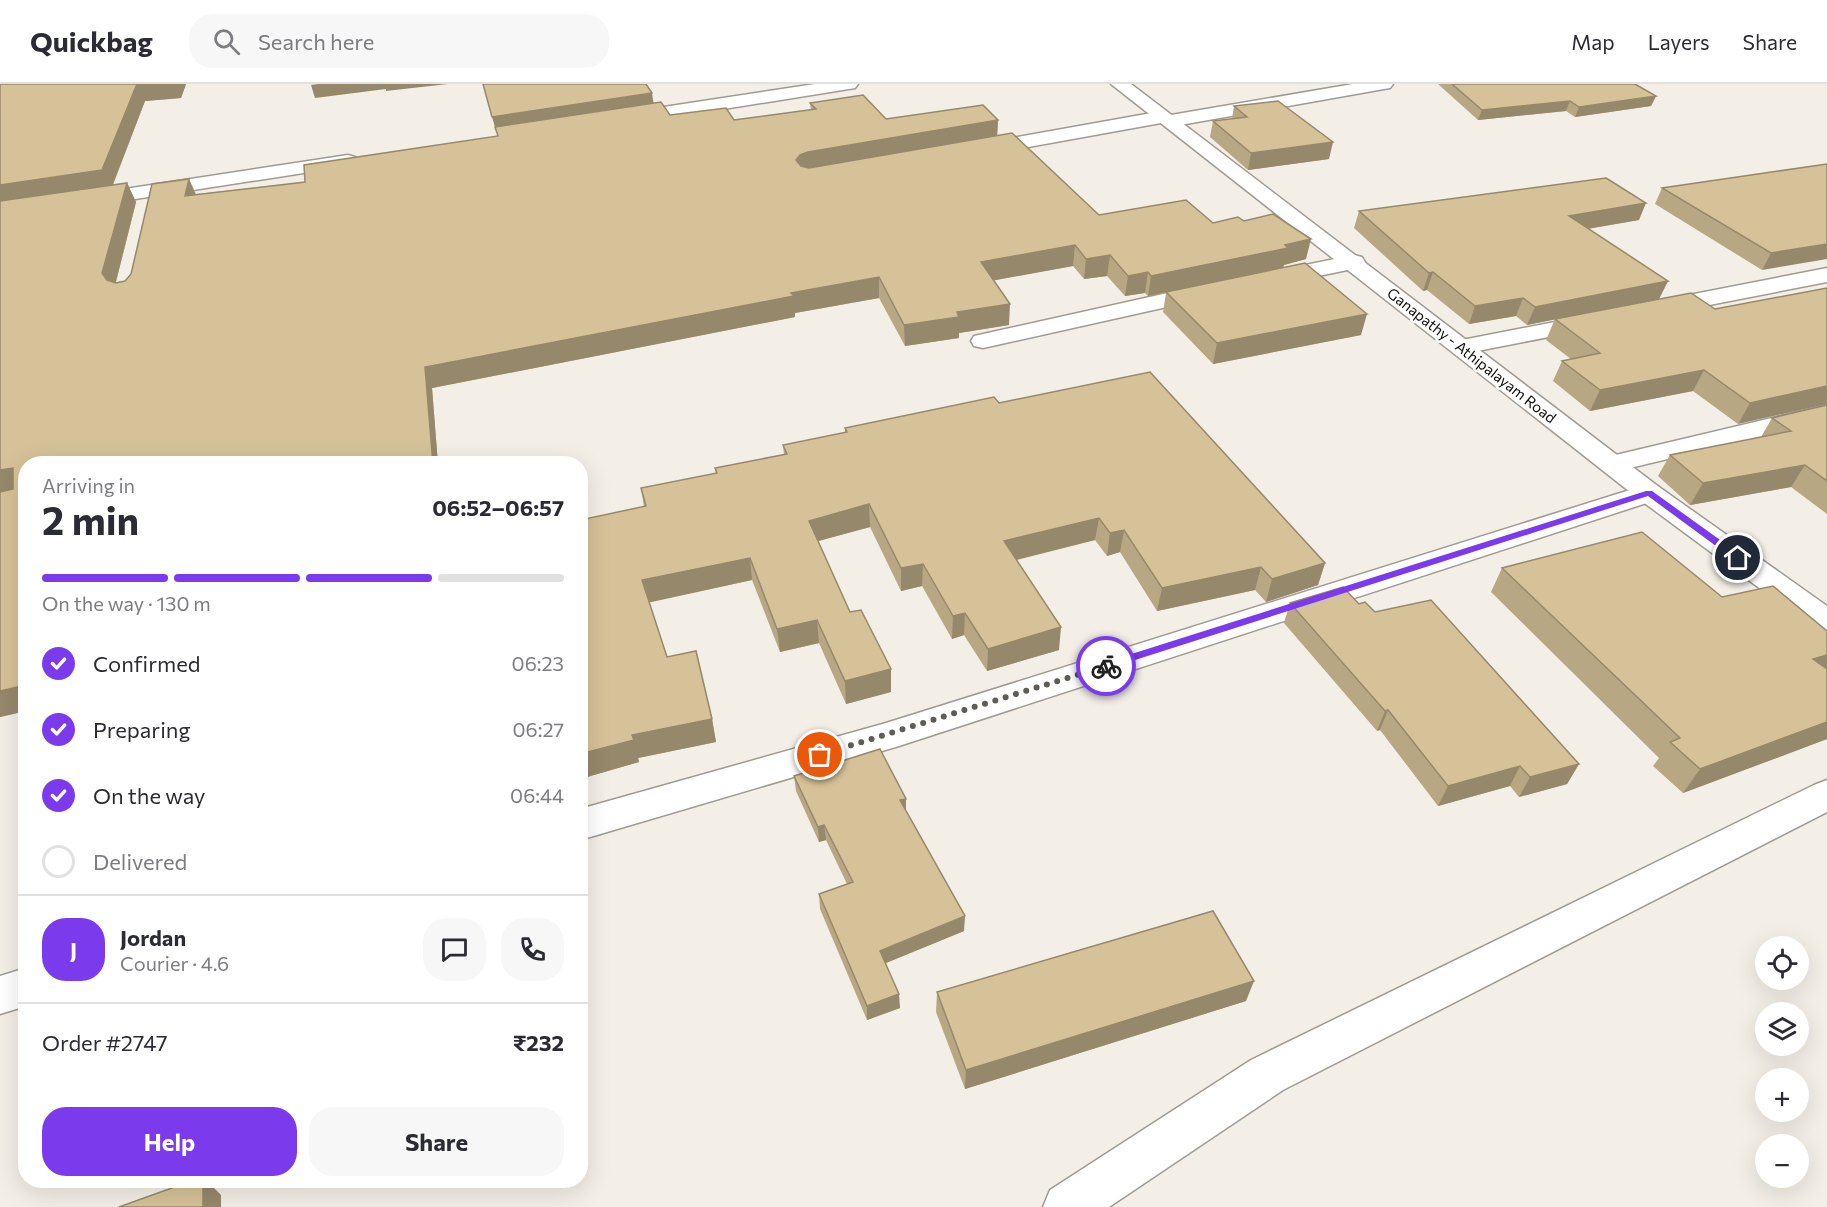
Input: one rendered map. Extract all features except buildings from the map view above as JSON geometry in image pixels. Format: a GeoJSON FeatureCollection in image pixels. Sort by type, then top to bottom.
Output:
{"type":"FeatureCollection","features":[{"type":"Feature","properties":{"kind":"street"},"geometry":{"type":"LineString","coordinates":[[601,122],[849,84]]}},
{"type":"Feature","properties":{"kind":"street","name":"Ganapathy - Athipalayam Road"},"geometry":{"type":"LineString","coordinates":[[1120,84],[1354,262],[1649,493],[1827,622]]}},
{"type":"Feature","properties":{"kind":"street"},"geometry":{"type":"LineString","coordinates":[[1161,115],[1290,84]]}},
{"type":"Feature","properties":{"kind":"street"},"geometry":{"type":"LineString","coordinates":[[959,153],[1161,115],[1384,84]]}},
{"type":"Feature","properties":{"kind":"street"},"geometry":{"type":"LineString","coordinates":[[0,214],[364,159]]}},
{"type":"Feature","properties":{"kind":"street"},"geometry":{"type":"LineString","coordinates":[[146,214],[151,191]]}},
{"type":"Feature","properties":{"kind":"street"},"geometry":{"type":"LineString","coordinates":[[1250,283],[1354,262]]}},
{"type":"Feature","properties":{"kind":"street"},"geometry":{"type":"LineString","coordinates":[[1462,347],[1827,275]]}},
{"type":"Feature","properties":{"kind":"street"},"geometry":{"type":"LineString","coordinates":[[982,341],[1227,288]]}},
{"type":"Feature","properties":{"kind":"street"},"geometry":{"type":"LineString","coordinates":[[1613,464],[1827,413]]}},
{"type":"Feature","properties":{"kind":"street"},"geometry":{"type":"LineString","coordinates":[[588,823],[886,736],[1649,493]]}},
{"type":"Feature","properties":{"kind":"street"},"geometry":{"type":"LineString","coordinates":[[1067,1207],[1267,1075],[1827,795]]}},
{"type":"Feature","properties":{"kind":"street"},"geometry":{"type":"LineString","coordinates":[[0,995],[18,989]]}},
{"type":"Feature","properties":{"kind":"way so far"},"geometry":{"type":"LineString","coordinates":[[820,755],[1106,666]]}},
{"type":"Feature","properties":{"kind":"route"},"geometry":{"type":"LineString","coordinates":[[1106,666],[1649,493],[1738,558]]}}]}
